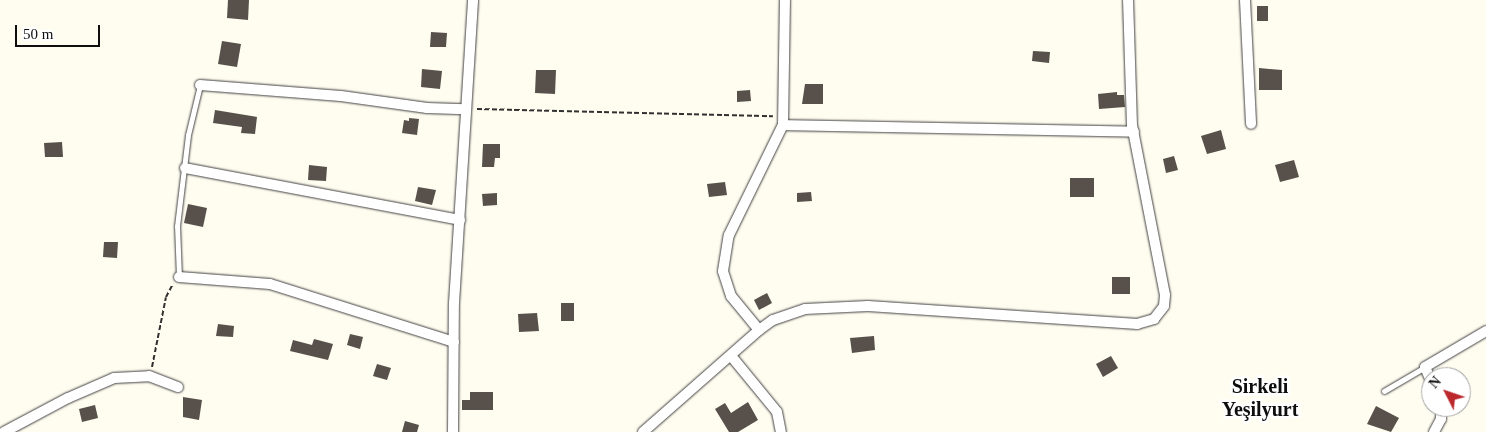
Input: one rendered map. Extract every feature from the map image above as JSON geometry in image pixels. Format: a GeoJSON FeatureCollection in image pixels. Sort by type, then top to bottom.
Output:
{"type":"FeatureCollection","features":[{"type":"Feature","properties":{"kind":"street"},"geometry":{"type":"LineString","coordinates":[[453,432],[454,342],[465,108],[473,0]]}},
{"type":"Feature","properties":{"kind":"street"},"geometry":{"type":"LineString","coordinates":[[759,330],[731,296],[724,271],[729,235],[783,121],[786,0]]}},
{"type":"Feature","properties":{"kind":"street"},"geometry":{"type":"LineString","coordinates":[[643,432],[732,357],[759,330],[773,320],[804,309],[858,306],[1020,318],[1149,322],[1162,311],[1165,295],[1134,132],[1128,0]]}},
{"type":"Feature","properties":{"kind":"street"},"geometry":{"type":"LineString","coordinates":[[1245,0],[1251,124]]}},
{"type":"Feature","properties":{"kind":"street"},"geometry":{"type":"LineString","coordinates":[[200,85],[341,96],[428,108],[465,108]]}},
{"type":"Feature","properties":{"kind":"street"},"geometry":{"type":"LineString","coordinates":[[783,121],[1134,132]]}},
{"type":"Feature","properties":{"kind":"street"},"geometry":{"type":"LineString","coordinates":[[185,168],[460,220]]}},
{"type":"Feature","properties":{"kind":"street"},"geometry":{"type":"LineString","coordinates":[[179,276],[270,284],[454,342]]}},
{"type":"Feature","properties":{"kind":"street"},"geometry":{"type":"LineString","coordinates":[[1425,367],[1486,331]]}},
{"type":"Feature","properties":{"kind":"street"},"geometry":{"type":"LineString","coordinates":[[732,357],[777,412],[781,432]]}},
{"type":"Feature","properties":{"kind":"street"},"geometry":{"type":"LineString","coordinates":[[4,432],[107,381],[131,375],[149,376],[178,387]]}},
{"type":"Feature","properties":{"kind":"street"},"geometry":{"type":"LineString","coordinates":[[1434,432],[1441,417]]}},
{"type":"Feature","properties":{"kind":"lane"},"geometry":{"type":"LineString","coordinates":[[179,276],[176,236],[188,135],[200,85]]}},
{"type":"Feature","properties":{"kind":"lane"},"geometry":{"type":"LineString","coordinates":[[1384,391],[1421,369]]}},
{"type":"Feature","properties":{"kind":"path"},"geometry":{"type":"LineString","coordinates":[[465,108],[783,121]]}},
{"type":"Feature","properties":{"kind":"path"},"geometry":{"type":"LineString","coordinates":[[149,376],[166,297],[179,276]]}},
{"type":"Feature","properties":{"kind":"building"},"geometry":{"type":"Polygon","coordinates":[[[228,0],[249,0],[248,20],[227,18],[228,0]]]}},
{"type":"Feature","properties":{"kind":"building"},"geometry":{"type":"Polygon","coordinates":[[[1257,6],[1268,6],[1268,21],[1257,21],[1257,6]]]}},
{"type":"Feature","properties":{"kind":"building"},"geometry":{"type":"Polygon","coordinates":[[[431,32],[447,33],[446,47],[430,47],[431,32]]]}},
{"type":"Feature","properties":{"kind":"building"},"geometry":{"type":"Polygon","coordinates":[[[222,41],[241,44],[237,67],[218,64],[222,41]]]}},
{"type":"Feature","properties":{"kind":"building"},"geometry":{"type":"Polygon","coordinates":[[[1033,51],[1050,52],[1049,63],[1032,61],[1033,51]]]}},
{"type":"Feature","properties":{"kind":"building"},"geometry":{"type":"Polygon","coordinates":[[[1259,68],[1282,70],[1282,90],[1259,90],[1259,68]]]}},
{"type":"Feature","properties":{"kind":"building"},"geometry":{"type":"Polygon","coordinates":[[[422,69],[442,71],[440,89],[421,87],[422,69]]]}},
{"type":"Feature","properties":{"kind":"building"},"geometry":{"type":"Polygon","coordinates":[[[536,70],[556,70],[555,94],[535,93],[536,70]]]}},
{"type":"Feature","properties":{"kind":"building"},"geometry":{"type":"Polygon","coordinates":[[[805,84],[823,84],[823,104],[802,104],[805,84]]]}},
{"type":"Feature","properties":{"kind":"building"},"geometry":{"type":"Polygon","coordinates":[[[750,90],[751,101],[737,102],[737,91],[750,90]]]}},
{"type":"Feature","properties":{"kind":"building"},"geometry":{"type":"Polygon","coordinates":[[[1117,92],[1117,95],[1124,95],[1125,107],[1099,109],[1098,94],[1117,92]]]}},
{"type":"Feature","properties":{"kind":"building"},"geometry":{"type":"Polygon","coordinates":[[[215,110],[257,117],[255,134],[241,133],[242,127],[213,123],[215,110]]]}},
{"type":"Feature","properties":{"kind":"building"},"geometry":{"type":"Polygon","coordinates":[[[409,118],[419,119],[417,135],[402,133],[404,120],[409,121],[409,118]]]}},
{"type":"Feature","properties":{"kind":"building"},"geometry":{"type":"Polygon","coordinates":[[[1221,130],[1226,149],[1207,154],[1201,136],[1221,130]]]}},
{"type":"Feature","properties":{"kind":"building"},"geometry":{"type":"Polygon","coordinates":[[[62,142],[63,157],[45,157],[44,143],[62,142]]]}},
{"type":"Feature","properties":{"kind":"building"},"geometry":{"type":"Polygon","coordinates":[[[483,144],[500,144],[500,158],[495,158],[494,167],[482,167],[483,144]]]}},
{"type":"Feature","properties":{"kind":"building"},"geometry":{"type":"Polygon","coordinates":[[[1174,156],[1178,170],[1166,173],[1163,159],[1174,156]]]}},
{"type":"Feature","properties":{"kind":"building"},"geometry":{"type":"Polygon","coordinates":[[[1294,160],[1299,177],[1280,182],[1275,165],[1294,160]]]}},
{"type":"Feature","properties":{"kind":"building"},"geometry":{"type":"Polygon","coordinates":[[[309,165],[327,167],[326,181],[308,180],[309,165]]]}},
{"type":"Feature","properties":{"kind":"building"},"geometry":{"type":"Polygon","coordinates":[[[1070,178],[1094,178],[1094,197],[1070,197],[1070,178]]]}},
{"type":"Feature","properties":{"kind":"building"},"geometry":{"type":"Polygon","coordinates":[[[725,182],[727,195],[709,197],[707,184],[725,182]]]}},
{"type":"Feature","properties":{"kind":"building"},"geometry":{"type":"Polygon","coordinates":[[[418,187],[436,190],[432,205],[415,201],[418,187]]]}},
{"type":"Feature","properties":{"kind":"building"},"geometry":{"type":"Polygon","coordinates":[[[811,192],[812,201],[797,202],[797,193],[811,192]]]}},
{"type":"Feature","properties":{"kind":"building"},"geometry":{"type":"Polygon","coordinates":[[[497,193],[497,205],[483,206],[482,194],[497,193]]]}},
{"type":"Feature","properties":{"kind":"building"},"geometry":{"type":"Polygon","coordinates":[[[188,204],[207,208],[203,227],[184,223],[188,204]]]}},
{"type":"Feature","properties":{"kind":"building"},"geometry":{"type":"Polygon","coordinates":[[[104,242],[118,242],[117,258],[103,257],[104,242]]]}},
{"type":"Feature","properties":{"kind":"building"},"geometry":{"type":"Polygon","coordinates":[[[1112,277],[1130,277],[1130,294],[1112,294],[1112,277]]]}},
{"type":"Feature","properties":{"kind":"building"},"geometry":{"type":"Polygon","coordinates":[[[767,293],[772,303],[759,310],[754,300],[767,293]]]}},
{"type":"Feature","properties":{"kind":"building"},"geometry":{"type":"Polygon","coordinates":[[[561,303],[574,303],[574,321],[561,321],[561,303]]]}},
{"type":"Feature","properties":{"kind":"building"},"geometry":{"type":"Polygon","coordinates":[[[537,313],[539,331],[519,332],[518,314],[537,313]]]}},
{"type":"Feature","properties":{"kind":"building"},"geometry":{"type":"Polygon","coordinates":[[[218,324],[234,326],[233,337],[216,336],[218,324]]]}},
{"type":"Feature","properties":{"kind":"building"},"geometry":{"type":"Polygon","coordinates":[[[350,334],[363,337],[360,349],[347,345],[350,334]]]}},
{"type":"Feature","properties":{"kind":"building"},"geometry":{"type":"Polygon","coordinates":[[[874,336],[875,350],[852,353],[850,338],[874,336]]]}},
{"type":"Feature","properties":{"kind":"building"},"geometry":{"type":"Polygon","coordinates":[[[314,339],[333,344],[328,360],[290,351],[293,340],[312,345],[314,339]]]}},
{"type":"Feature","properties":{"kind":"building"},"geometry":{"type":"Polygon","coordinates":[[[1111,356],[1118,368],[1103,377],[1096,364],[1111,356]]]}},
{"type":"Feature","properties":{"kind":"building"},"geometry":{"type":"Polygon","coordinates":[[[377,364],[391,368],[387,380],[373,376],[377,364]]]}},
{"type":"Feature","properties":{"kind":"building"},"geometry":{"type":"Polygon","coordinates":[[[470,392],[493,392],[493,410],[462,410],[462,400],[470,400],[470,392]]]}},
{"type":"Feature","properties":{"kind":"building"},"geometry":{"type":"Polygon","coordinates":[[[183,397],[202,400],[199,420],[183,417],[183,397]]]}},
{"type":"Feature","properties":{"kind":"building"},"geometry":{"type":"Polygon","coordinates":[[[748,402],[758,420],[738,432],[729,432],[715,409],[725,403],[731,413],[748,402]]]}},
{"type":"Feature","properties":{"kind":"building"},"geometry":{"type":"Polygon","coordinates":[[[95,405],[98,418],[82,422],[79,409],[95,405]]]}},
{"type":"Feature","properties":{"kind":"building"},"geometry":{"type":"Polygon","coordinates":[[[1376,406],[1399,418],[1391,432],[1367,424],[1376,406]]]}},
{"type":"Feature","properties":{"kind":"building"},"geometry":{"type":"Polygon","coordinates":[[[405,421],[419,425],[417,432],[402,432],[405,421]]]}},
{"type":"Feature","properties":{"kind":"district","name":"Sirkeli Yeşilyurt"},"geometry":{"type":"Point","coordinates":[1260,398]}}]}
